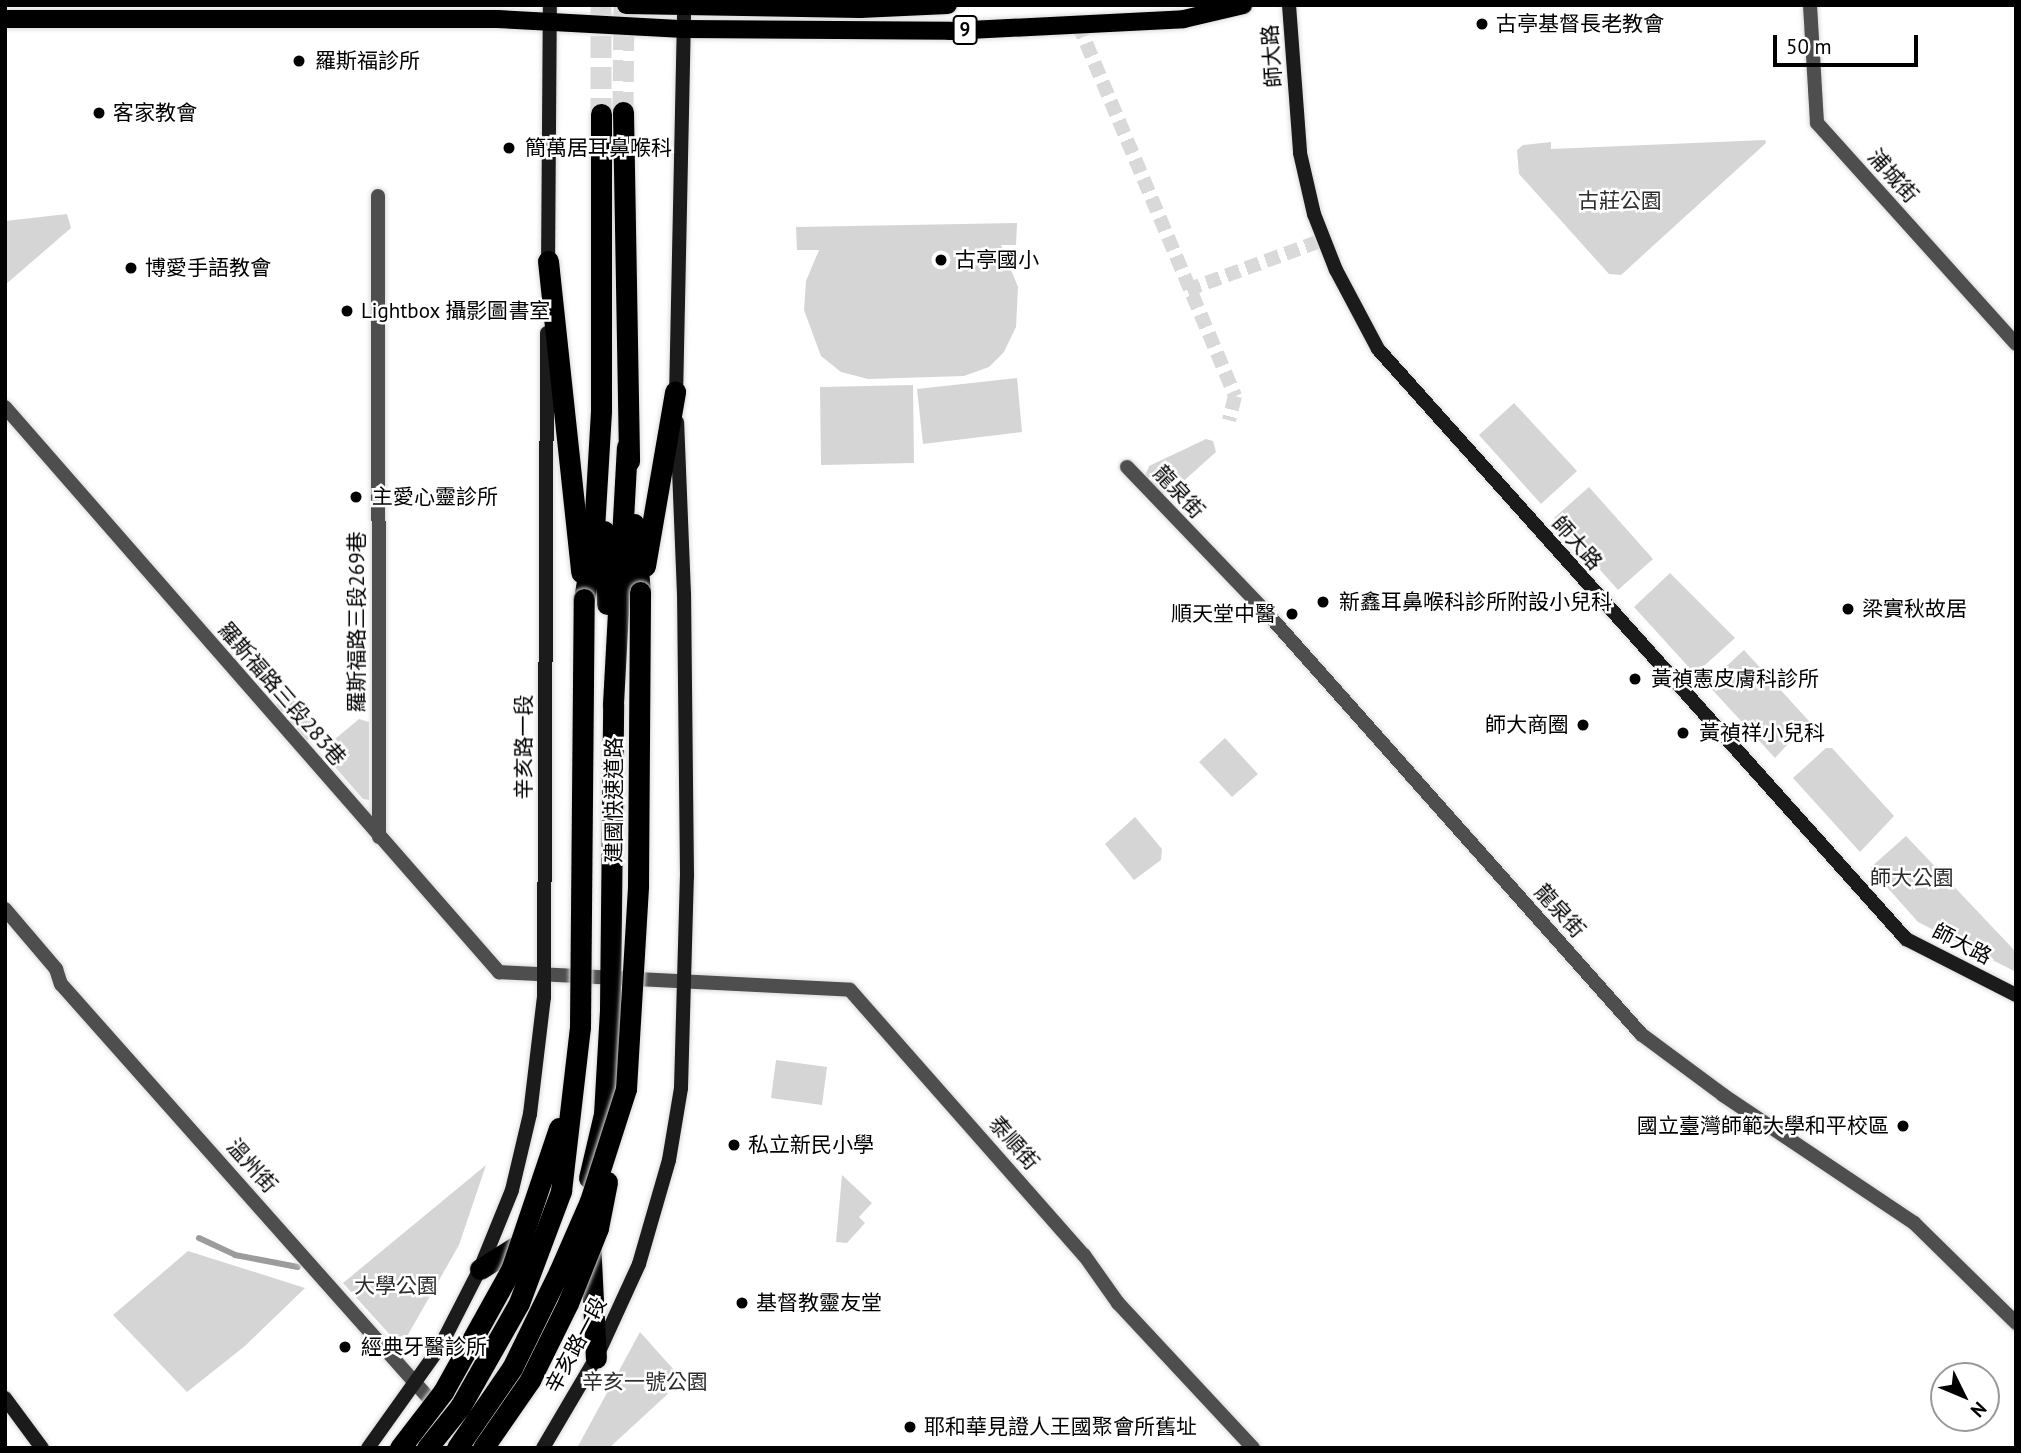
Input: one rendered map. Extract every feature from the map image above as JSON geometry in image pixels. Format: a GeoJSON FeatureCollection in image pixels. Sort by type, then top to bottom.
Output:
{"type":"FeatureCollection","features":[{"type":"Feature","properties":{"kind":"highway","name":"建國快速道路"},"geometry":{"type":"LineString","coordinates":[[457,1448],[512,1368],[559,1272],[590,1201],[626,1089],[638,885],[640,592],[627,447],[623,112]]}},
{"type":"Feature","properties":{"kind":"highway","name":"建國快速道路"},"geometry":{"type":"LineString","coordinates":[[427,1448],[460,1407],[513,1314],[548,1234],[561,1191],[580,1027],[584,599],[593,546],[601,410],[601,114]]}},
{"type":"Feature","properties":{"kind":"highway"},"geometry":{"type":"LineString","coordinates":[[548,261],[584,599]]}},
{"type":"Feature","properties":{"kind":"highway"},"geometry":{"type":"LineString","coordinates":[[640,592],[675,392]]}},
{"type":"Feature","properties":{"kind":"highway"},"geometry":{"type":"LineString","coordinates":[[596,1358],[587,1224],[589,1174],[604,1114],[612,979],[613,704],[601,410]]}},
{"type":"Feature","properties":{"kind":"highway"},"geometry":{"type":"LineString","coordinates":[[613,704],[627,447]]}},
{"type":"Feature","properties":{"kind":"highway"},"geometry":{"type":"LineString","coordinates":[[480,1269],[524,1244],[549,1214],[575,1170],[592,1113],[612,979]]}},
{"type":"Feature","properties":{"kind":"highway"},"geometry":{"type":"LineString","coordinates":[[400,1448],[450,1382],[511,1270],[564,1112],[580,1027]]}},
{"type":"Feature","properties":{"kind":"highway"},"geometry":{"type":"LineString","coordinates":[[483,1448],[530,1380],[598,1228],[626,1089]]}},
{"type":"Feature","properties":{"kind":"main road","name":"9"},"geometry":{"type":"LineString","coordinates":[[626,5],[860,9],[948,5]]}},
{"type":"Feature","properties":{"kind":"main road","name":"辛亥路一段"},"geometry":{"type":"LineString","coordinates":[[543,1448],[596,1358],[639,1264],[669,1160],[681,1088],[685,983],[684,594],[675,392],[684,5]]}},
{"type":"Feature","properties":{"kind":"main road","name":"9"},"geometry":{"type":"LineString","coordinates":[[5,19],[550,13],[684,29],[950,31],[1184,19],[1243,5]]}},
{"type":"Feature","properties":{"kind":"main road","name":"師大路"},"geometry":{"type":"LineString","coordinates":[[1289,5],[1300,153],[1314,214],[1336,270],[1378,349],[1906,939],[2016,995]]}},
{"type":"Feature","properties":{"kind":"main road","name":"辛亥路一段"},"geometry":{"type":"LineString","coordinates":[[368,1448],[416,1383],[480,1269],[512,1190],[530,1114],[544,975],[550,13]]}},
{"type":"Feature","properties":{"kind":"main road"},"geometry":{"type":"LineString","coordinates":[[5,1398],[42,1448]]}},
{"type":"Feature","properties":{"kind":"street","name":"浦城街"},"geometry":{"type":"LineString","coordinates":[[1810,5],[1817,123],[2016,344]]}},
{"type":"Feature","properties":{"kind":"street","name":"羅斯福路三段269巷"},"geometry":{"type":"LineString","coordinates":[[378,196],[379,837]]}},
{"type":"Feature","properties":{"kind":"street","name":"羅斯福路三段283巷"},"geometry":{"type":"LineString","coordinates":[[5,407],[499,972],[612,979]]}},
{"type":"Feature","properties":{"kind":"street","name":"龍泉街"},"geometry":{"type":"LineString","coordinates":[[1127,467],[1266,612],[1641,1034],[1723,1095],[1914,1223],[2016,1323]]}},
{"type":"Feature","properties":{"kind":"street","name":"溫州街"},"geometry":{"type":"LineString","coordinates":[[5,909],[56,969],[61,984],[473,1448]]}},
{"type":"Feature","properties":{"kind":"street","name":"泰順街"},"geometry":{"type":"LineString","coordinates":[[612,979],[850,990],[1084,1255],[1118,1303],[1253,1448]]}},
{"type":"Feature","properties":{"kind":"green space","name":"古莊公園"},"geometry":{"type":"Polygon","coordinates":[[[1765,140],[1766,143],[1621,275],[1609,274],[1519,174],[1517,150],[1523,145],[1551,142],[1551,149],[1765,140]]]}},
{"type":"Feature","properties":{"kind":"green space"},"geometry":{"type":"Polygon","coordinates":[[[67,214],[71,228],[5,285],[5,221],[67,214]]]}},
{"type":"Feature","properties":{"kind":"green space"},"geometry":{"type":"Polygon","coordinates":[[[1017,223],[1016,245],[1001,245],[1018,287],[1016,327],[1004,352],[989,367],[964,376],[868,379],[841,372],[821,356],[804,310],[806,281],[819,250],[797,250],[796,227],[1017,223]]]}},
{"type":"Feature","properties":{"kind":"green space"},"geometry":{"type":"Polygon","coordinates":[[[1017,378],[1022,432],[923,444],[917,389],[1017,378]]]}},
{"type":"Feature","properties":{"kind":"green space"},"geometry":{"type":"Polygon","coordinates":[[[913,385],[914,463],[821,465],[820,387],[913,385]]]}},
{"type":"Feature","properties":{"kind":"green space"},"geometry":{"type":"Polygon","coordinates":[[[1514,403],[1577,471],[1541,504],[1479,435],[1514,403]]]}},
{"type":"Feature","properties":{"kind":"green space"},"geometry":{"type":"Polygon","coordinates":[[[1206,439],[1213,441],[1216,452],[1169,494],[1157,493],[1144,479],[1149,466],[1206,439]]]}},
{"type":"Feature","properties":{"kind":"green space"},"geometry":{"type":"Polygon","coordinates":[[[1589,487],[1653,559],[1618,590],[1554,518],[1589,487]]]}},
{"type":"Feature","properties":{"kind":"green space"},"geometry":{"type":"Polygon","coordinates":[[[1670,573],[1735,638],[1695,674],[1634,607],[1670,573]]]}},
{"type":"Feature","properties":{"kind":"green space"},"geometry":{"type":"Polygon","coordinates":[[[1744,650],[1809,721],[1775,758],[1707,684],[1744,650]]]}},
{"type":"Feature","properties":{"kind":"green space"},"geometry":{"type":"Polygon","coordinates":[[[290,694],[319,731],[307,741],[276,705],[290,694]]]}},
{"type":"Feature","properties":{"kind":"green space"},"geometry":{"type":"Polygon","coordinates":[[[359,719],[369,722],[369,800],[363,799],[328,759],[329,744],[359,719]]]}},
{"type":"Feature","properties":{"kind":"green space"},"geometry":{"type":"Polygon","coordinates":[[[1225,738],[1258,774],[1232,797],[1199,762],[1225,738]]]}},
{"type":"Feature","properties":{"kind":"green space","name":"師大公園"},"geometry":{"type":"Polygon","coordinates":[[[1826,748],[1832,748],[1894,816],[1860,852],[1793,778],[1826,748]]]}},
{"type":"Feature","properties":{"kind":"green space"},"geometry":{"type":"Polygon","coordinates":[[[1135,817],[1162,849],[1161,860],[1134,880],[1105,844],[1135,817]]]}},
{"type":"Feature","properties":{"kind":"green space","name":"師大公園"},"geometry":{"type":"Polygon","coordinates":[[[1906,836],[2016,952],[2016,972],[1918,922],[1870,868],[1906,836]]]}},
{"type":"Feature","properties":{"kind":"green space"},"geometry":{"type":"Polygon","coordinates":[[[776,1060],[827,1067],[822,1105],[771,1098],[776,1060]]]}},
{"type":"Feature","properties":{"kind":"green space","name":"大學公園"},"geometry":{"type":"Polygon","coordinates":[[[486,1165],[459,1245],[401,1347],[343,1283],[486,1165]]]}},
{"type":"Feature","properties":{"kind":"green space"},"geometry":{"type":"Polygon","coordinates":[[[842,1175],[872,1203],[859,1217],[865,1223],[847,1243],[836,1242],[842,1175]]]}},
{"type":"Feature","properties":{"kind":"green space"},"geometry":{"type":"Polygon","coordinates":[[[188,1251],[305,1288],[245,1346],[187,1392],[113,1315],[188,1251]]]}},
{"type":"Feature","properties":{"kind":"green space","name":"辛亥一號公園"},"geometry":{"type":"Polygon","coordinates":[[[640,1332],[683,1380],[609,1448],[577,1448],[640,1332]]]}},
{"type":"Feature","properties":{"kind":"waterway"},"geometry":{"type":"LineString","coordinates":[[199,1238],[235,1255],[298,1267]]}},
{"type":"Feature","properties":{"kind":"tunnel"},"geometry":{"type":"LineString","coordinates":[[601,5],[601,114]]}},
{"type":"Feature","properties":{"kind":"tunnel"},"geometry":{"type":"LineString","coordinates":[[623,112],[624,5]]}},
{"type":"Feature","properties":{"kind":"tunnel"},"geometry":{"type":"LineString","coordinates":[[1078,24],[1235,396],[1229,420]]}},
{"type":"Feature","properties":{"kind":"tunnel"},"geometry":{"type":"LineString","coordinates":[[1187,290],[1323,240]]}},
{"type":"Feature","properties":{"kind":"place","name":"古亭基督長老教會"},"geometry":{"type":"Point","coordinates":[1482,24]}},
{"type":"Feature","properties":{"kind":"place","name":"羅斯福診所"},"geometry":{"type":"Point","coordinates":[299,61]}},
{"type":"Feature","properties":{"kind":"place","name":"客家教會"},"geometry":{"type":"Point","coordinates":[99,113]}},
{"type":"Feature","properties":{"kind":"place","name":"簡萬居耳鼻喉科"},"geometry":{"type":"Point","coordinates":[509,148]}},
{"type":"Feature","properties":{"kind":"place","name":"古亭國小"},"geometry":{"type":"Point","coordinates":[941,260]}},
{"type":"Feature","properties":{"kind":"place","name":"博愛手語教會"},"geometry":{"type":"Point","coordinates":[131,268]}},
{"type":"Feature","properties":{"kind":"place","name":"Lightbox 攝影圖書室"},"geometry":{"type":"Point","coordinates":[347,311]}},
{"type":"Feature","properties":{"kind":"place","name":"主愛心靈診所"},"geometry":{"type":"Point","coordinates":[356,497]}},
{"type":"Feature","properties":{"kind":"place","name":"新鑫耳鼻喉科診所附設小兒科"},"geometry":{"type":"Point","coordinates":[1323,602]}},
{"type":"Feature","properties":{"kind":"place","name":"梁實秋故居"},"geometry":{"type":"Point","coordinates":[1848,609]}},
{"type":"Feature","properties":{"kind":"place","name":"順天堂中醫"},"geometry":{"type":"Point","coordinates":[1292,614]}},
{"type":"Feature","properties":{"kind":"place","name":"黃禎憲皮膚科診所"},"geometry":{"type":"Point","coordinates":[1635,679]}},
{"type":"Feature","properties":{"kind":"place","name":"師大商圈"},"geometry":{"type":"Point","coordinates":[1583,725]}},
{"type":"Feature","properties":{"kind":"place","name":"黃禎祥小兒科"},"geometry":{"type":"Point","coordinates":[1683,733]}},
{"type":"Feature","properties":{"kind":"place","name":"國立臺灣師範大學和平校區"},"geometry":{"type":"Point","coordinates":[1903,1126]}},
{"type":"Feature","properties":{"kind":"place","name":"私立新民小學"},"geometry":{"type":"Point","coordinates":[734,1145]}},
{"type":"Feature","properties":{"kind":"place","name":"基督教靈友堂"},"geometry":{"type":"Point","coordinates":[742,1303]}},
{"type":"Feature","properties":{"kind":"place","name":"經典牙醫診所"},"geometry":{"type":"Point","coordinates":[345,1347]}},
{"type":"Feature","properties":{"kind":"place","name":"耶和華見證人王國聚會所舊址"},"geometry":{"type":"Point","coordinates":[910,1427]}}]}
